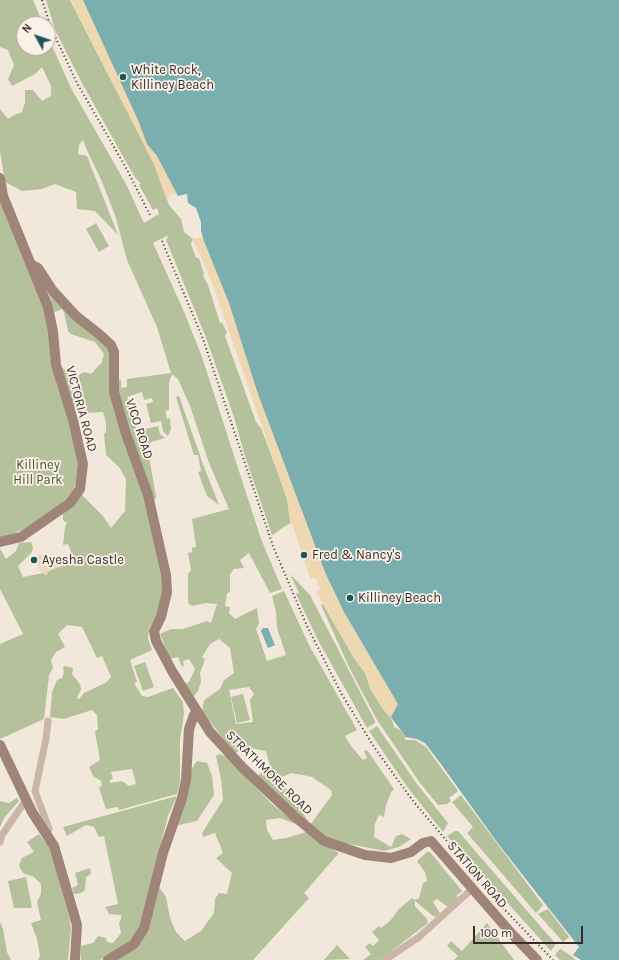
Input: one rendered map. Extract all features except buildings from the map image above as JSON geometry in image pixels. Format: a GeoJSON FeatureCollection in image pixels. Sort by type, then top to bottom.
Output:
{"type":"FeatureCollection","features":[{"type":"Feature","properties":{"kind":"main road","name":"VICO ROAD"},"geometry":{"type":"LineString","coordinates":[[0,178],[3,196],[32,265],[38,268],[54,292],[76,316],[111,345],[114,352],[114,392],[125,431],[148,495],[166,575],[167,592],[160,617],[154,631],[156,641],[197,713]]}},
{"type":"Feature","properties":{"kind":"main road","name":"VICTORIA ROAD"},"geometry":{"type":"LineString","coordinates":[[0,542],[20,537],[62,510],[79,492],[82,485],[83,464],[73,420],[56,365],[51,319],[44,293],[32,265]]}},
{"type":"Feature","properties":{"kind":"main road","name":"STRATHMORE ROAD"},"geometry":{"type":"LineString","coordinates":[[197,713],[226,752],[294,816],[324,841],[365,855],[391,858],[411,852],[423,843],[431,842]]}},
{"type":"Feature","properties":{"kind":"main road"},"geometry":{"type":"LineString","coordinates":[[108,960],[134,944],[144,928],[163,853],[182,798],[186,780],[189,729],[194,714],[197,713]]}},
{"type":"Feature","properties":{"kind":"main road"},"geometry":{"type":"LineString","coordinates":[[0,745],[26,800],[54,846],[77,925],[75,960]]}},
{"type":"Feature","properties":{"kind":"main road","name":"STATION ROAD"},"geometry":{"type":"LineString","coordinates":[[431,842],[467,893],[537,960]]}},
{"type":"Feature","properties":{"kind":"street"},"geometry":{"type":"LineString","coordinates":[[47,836],[49,829],[35,791],[46,739],[48,721]]}},
{"type":"Feature","properties":{"kind":"street"},"geometry":{"type":"LineString","coordinates":[[0,842],[2,835],[26,800]]}},
{"type":"Feature","properties":{"kind":"street"},"geometry":{"type":"LineString","coordinates":[[385,960],[419,937],[467,893]]}},
{"type":"Feature","properties":{"kind":"green space"},"geometry":{"type":"Polygon","coordinates":[[[0,0],[33,0],[40,16],[16,16],[16,56],[56,56],[56,55],[71,88],[126,184],[144,223],[159,214],[157,208],[153,210],[139,185],[141,184],[134,176],[82,83],[56,32],[56,16],[51,16],[46,0],[70,0],[154,164],[169,205],[181,219],[184,232],[193,239],[191,244],[196,258],[199,258],[204,274],[203,276],[208,285],[220,323],[222,323],[227,332],[225,336],[256,422],[261,428],[276,468],[287,499],[290,516],[290,523],[272,535],[244,453],[234,417],[205,335],[166,240],[169,235],[153,243],[185,314],[202,357],[261,539],[282,589],[270,593],[249,553],[240,560],[244,568],[234,569],[230,574],[230,592],[227,593],[225,606],[230,607],[229,613],[235,619],[257,608],[259,623],[256,629],[267,661],[286,655],[277,628],[276,612],[272,596],[284,591],[309,645],[357,730],[345,736],[363,760],[367,758],[364,751],[367,750],[394,789],[391,792],[386,805],[384,817],[379,815],[374,826],[374,837],[391,847],[396,836],[402,834],[411,839],[399,847],[384,851],[349,844],[349,848],[329,839],[310,825],[332,795],[331,790],[312,777],[303,775],[291,773],[277,779],[291,793],[309,823],[257,776],[270,766],[266,751],[249,748],[234,753],[202,711],[204,700],[220,689],[224,680],[234,673],[230,648],[219,639],[210,644],[202,657],[205,659],[200,673],[201,682],[198,691],[193,697],[184,685],[189,682],[195,669],[189,659],[183,661],[184,665],[182,667],[178,657],[170,659],[160,634],[171,629],[183,629],[207,621],[211,623],[217,604],[206,603],[192,606],[188,603],[188,573],[191,569],[188,553],[192,552],[192,548],[196,547],[192,519],[229,509],[209,463],[190,406],[178,379],[172,374],[169,383],[169,410],[165,411],[167,419],[170,418],[171,429],[168,436],[163,431],[161,421],[151,423],[146,404],[153,402],[152,398],[144,400],[142,392],[127,397],[137,431],[158,426],[160,434],[165,438],[151,442],[148,450],[156,497],[153,503],[126,431],[115,381],[121,380],[121,388],[127,387],[127,379],[171,373],[157,327],[127,260],[116,218],[103,184],[86,148],[77,122],[83,140],[79,145],[78,154],[87,156],[118,235],[95,211],[77,209],[76,192],[55,184],[42,189],[22,191],[5,182],[0,151],[0,109],[8,119],[22,112],[25,103],[25,90],[33,90],[42,101],[51,96],[51,86],[42,67],[35,74],[12,86],[8,79],[14,65],[8,50],[0,47],[0,0]],[[249,687],[229,690],[236,724],[253,722],[250,700],[254,694],[249,687]]]}},
{"type":"Feature","properties":{"kind":"green space","name":"Killiney Hill Park"},"geometry":{"type":"Polygon","coordinates":[[[0,199],[44,306],[50,336],[50,354],[57,386],[67,414],[78,462],[78,477],[73,491],[64,502],[24,529],[9,536],[0,538],[0,199]]]}},
{"type":"Feature","properties":{"kind":"green space"},"geometry":{"type":"Polygon","coordinates":[[[96,223],[109,246],[99,252],[86,229],[96,223]]]}},
{"type":"Feature","properties":{"kind":"green space"},"geometry":{"type":"Polygon","coordinates":[[[48,291],[109,346],[111,363],[141,482],[161,576],[163,593],[158,614],[149,628],[148,639],[152,650],[130,660],[137,682],[134,683],[142,696],[148,697],[173,688],[183,702],[184,715],[180,739],[180,781],[177,794],[119,810],[118,807],[106,809],[99,788],[102,785],[101,781],[93,776],[89,767],[100,760],[95,732],[98,730],[97,715],[92,710],[64,719],[50,717],[52,692],[57,680],[62,678],[64,672],[63,668],[65,666],[73,668],[72,674],[80,684],[81,689],[77,698],[79,699],[84,693],[107,682],[111,677],[102,656],[97,658],[82,627],[67,625],[58,634],[65,647],[56,652],[51,660],[53,668],[49,675],[44,719],[0,739],[0,644],[23,634],[0,589],[0,549],[6,559],[16,551],[19,543],[31,542],[33,547],[32,552],[18,566],[23,577],[43,573],[46,575],[49,571],[69,558],[66,557],[72,554],[68,544],[63,545],[65,527],[67,523],[63,520],[63,514],[81,494],[103,516],[111,528],[125,511],[126,479],[119,467],[106,455],[104,434],[106,432],[106,423],[103,412],[85,413],[83,405],[72,409],[60,367],[68,371],[71,379],[76,380],[80,374],[85,372],[91,374],[102,362],[104,354],[95,342],[71,334],[68,331],[62,309],[55,312],[48,291]],[[132,769],[111,772],[113,779],[110,780],[110,783],[122,781],[129,786],[136,784],[132,769]]]}},
{"type":"Feature","properties":{"kind":"green space"},"geometry":{"type":"Polygon","coordinates":[[[179,396],[219,505],[207,496],[198,472],[201,471],[198,455],[194,455],[176,397],[179,396]]]}},
{"type":"Feature","properties":{"kind":"green space"},"geometry":{"type":"Polygon","coordinates":[[[290,574],[310,595],[375,721],[375,723],[367,728],[318,640],[296,594],[299,593],[290,574]]]}},
{"type":"Feature","properties":{"kind":"green space"},"geometry":{"type":"Polygon","coordinates":[[[323,604],[354,658],[365,673],[371,690],[383,709],[391,717],[394,727],[400,730],[406,737],[404,740],[415,740],[426,747],[458,791],[449,798],[451,801],[447,804],[438,805],[420,783],[377,720],[349,667],[321,605],[323,604]]]}},
{"type":"Feature","properties":{"kind":"green space"},"geometry":{"type":"Polygon","coordinates":[[[145,662],[154,687],[143,691],[134,666],[145,662]]]}},
{"type":"Feature","properties":{"kind":"green space"},"geometry":{"type":"Polygon","coordinates":[[[243,694],[250,720],[237,723],[231,697],[243,694]]]}},
{"type":"Feature","properties":{"kind":"green space"},"geometry":{"type":"Polygon","coordinates":[[[377,726],[417,784],[448,823],[443,832],[408,788],[369,731],[377,726]]]}},
{"type":"Feature","properties":{"kind":"green space"},"geometry":{"type":"Polygon","coordinates":[[[219,754],[227,757],[273,805],[298,825],[280,818],[266,820],[267,830],[273,840],[306,832],[324,845],[339,853],[304,893],[309,898],[253,960],[117,960],[127,954],[159,887],[166,897],[170,918],[176,932],[185,941],[201,931],[214,913],[215,899],[219,893],[227,894],[232,873],[216,858],[223,853],[215,833],[203,837],[202,833],[223,800],[221,779],[216,756],[219,754]]]}},
{"type":"Feature","properties":{"kind":"green space"},"geometry":{"type":"Polygon","coordinates":[[[197,761],[207,763],[212,776],[214,795],[197,821],[174,826],[188,774],[197,761]]]}},
{"type":"Feature","properties":{"kind":"green space"},"geometry":{"type":"Polygon","coordinates":[[[461,795],[543,905],[536,913],[467,833],[473,827],[452,802],[461,795]]]}},
{"type":"Feature","properties":{"kind":"green space"},"geometry":{"type":"Polygon","coordinates":[[[177,796],[168,816],[140,924],[134,936],[123,948],[100,960],[81,960],[81,946],[93,943],[98,936],[106,938],[107,942],[113,943],[121,933],[119,923],[121,915],[109,914],[105,907],[118,904],[104,836],[99,837],[94,827],[86,825],[67,836],[63,827],[177,796]]]}},
{"type":"Feature","properties":{"kind":"green space"},"geometry":{"type":"Polygon","coordinates":[[[17,798],[19,801],[4,818],[0,827],[0,801],[9,803],[17,798]]]}},
{"type":"Feature","properties":{"kind":"green space"},"geometry":{"type":"Polygon","coordinates":[[[455,831],[458,831],[554,942],[555,945],[551,951],[447,836],[455,831]]]}},
{"type":"Feature","properties":{"kind":"green space"},"geometry":{"type":"Polygon","coordinates":[[[39,834],[50,848],[69,917],[71,927],[68,960],[38,960],[40,956],[37,939],[31,923],[41,920],[37,902],[41,894],[41,884],[34,877],[23,873],[19,866],[22,858],[34,852],[27,842],[39,834]]]}},
{"type":"Feature","properties":{"kind":"green space"},"geometry":{"type":"Polygon","coordinates":[[[427,852],[430,852],[462,891],[456,896],[458,897],[448,907],[437,899],[433,902],[440,913],[436,917],[415,901],[415,906],[427,919],[428,923],[380,960],[363,960],[371,954],[365,947],[370,943],[373,946],[379,940],[372,932],[379,926],[381,928],[390,921],[399,909],[412,898],[415,900],[419,898],[423,883],[427,881],[425,872],[417,861],[427,852]]]}},
{"type":"Feature","properties":{"kind":"green space"},"geometry":{"type":"Polygon","coordinates":[[[90,868],[91,874],[86,877],[85,890],[81,893],[74,894],[72,888],[78,885],[75,873],[90,868]]]}},
{"type":"Feature","properties":{"kind":"green space"},"geometry":{"type":"Polygon","coordinates":[[[26,877],[32,908],[14,908],[8,881],[26,877]]]}},
{"type":"Feature","properties":{"kind":"green space"},"geometry":{"type":"Polygon","coordinates":[[[548,909],[569,937],[563,942],[538,914],[548,909]]]}},
{"type":"Feature","properties":{"kind":"green space"},"geometry":{"type":"Polygon","coordinates":[[[0,922],[3,929],[7,952],[11,960],[0,960],[0,922]]]}},
{"type":"Feature","properties":{"kind":"green space"},"geometry":{"type":"Polygon","coordinates":[[[487,923],[514,960],[454,960],[458,956],[447,946],[451,941],[462,951],[487,923]]]}},
{"type":"Feature","properties":{"kind":"green space"},"geometry":{"type":"Polygon","coordinates":[[[337,945],[350,959],[324,960],[337,945]]]}},
{"type":"Feature","properties":{"kind":"green space"},"geometry":{"type":"Polygon","coordinates":[[[560,949],[576,960],[560,960],[555,955],[560,949]]]}},
{"type":"Feature","properties":{"kind":"sand","name":"White Rock, Killiney Beach"},"geometry":{"type":"Polygon","coordinates":[[[70,0],[98,0],[179,195],[172,193],[167,200],[154,164],[70,0]]]}},
{"type":"Feature","properties":{"kind":"sand","name":"Killiney Beach"},"geometry":{"type":"Polygon","coordinates":[[[206,232],[619,960],[574,954],[579,947],[497,842],[425,743],[417,739],[406,737],[383,709],[371,690],[365,673],[354,658],[316,592],[320,589],[315,577],[310,579],[293,526],[290,523],[287,499],[214,288],[193,239],[201,237],[206,232]]]}},
{"type":"Feature","properties":{"kind":"shaded area"},"geometry":{"type":"Polygon","coordinates":[[[41,555],[46,557],[52,556],[53,560],[57,559],[59,562],[69,558],[71,563],[49,571],[46,575],[40,571],[38,566],[37,556],[41,555]]]}},
{"type":"Feature","properties":{"kind":"water"},"geometry":{"type":"Polygon","coordinates":[[[83,0],[619,0],[619,960],[581,960],[573,955],[579,947],[497,842],[425,743],[417,739],[406,737],[391,717],[398,704],[344,612],[325,572],[258,394],[229,303],[204,241],[201,231],[201,222],[196,208],[188,203],[187,194],[178,196],[157,156],[147,144],[138,120],[83,0]]]}},
{"type":"Feature","properties":{"kind":"water"},"geometry":{"type":"Polygon","coordinates":[[[263,628],[268,628],[275,645],[268,648],[261,631],[263,628]]]}},
{"type":"Feature","properties":{"kind":"railway"},"geometry":{"type":"LineString","coordinates":[[42,0],[51,28],[77,83],[125,166],[151,217]]}},
{"type":"Feature","properties":{"kind":"railway"},"geometry":{"type":"LineString","coordinates":[[162,241],[203,339],[273,546],[307,626],[341,693],[374,747],[413,801],[506,911],[553,960]]}},
{"type":"Feature","properties":{"kind":"place","name":"White Rock, Killiney Beach"},"geometry":{"type":"Point","coordinates":[123,77]}},
{"type":"Feature","properties":{"kind":"place","name":"Fred & Nancy's"},"geometry":{"type":"Point","coordinates":[304,555]}},
{"type":"Feature","properties":{"kind":"place","name":"Ayesha Castle"},"geometry":{"type":"Point","coordinates":[34,560]}},
{"type":"Feature","properties":{"kind":"place","name":"Killiney Beach"},"geometry":{"type":"Point","coordinates":[350,598]}}]}
